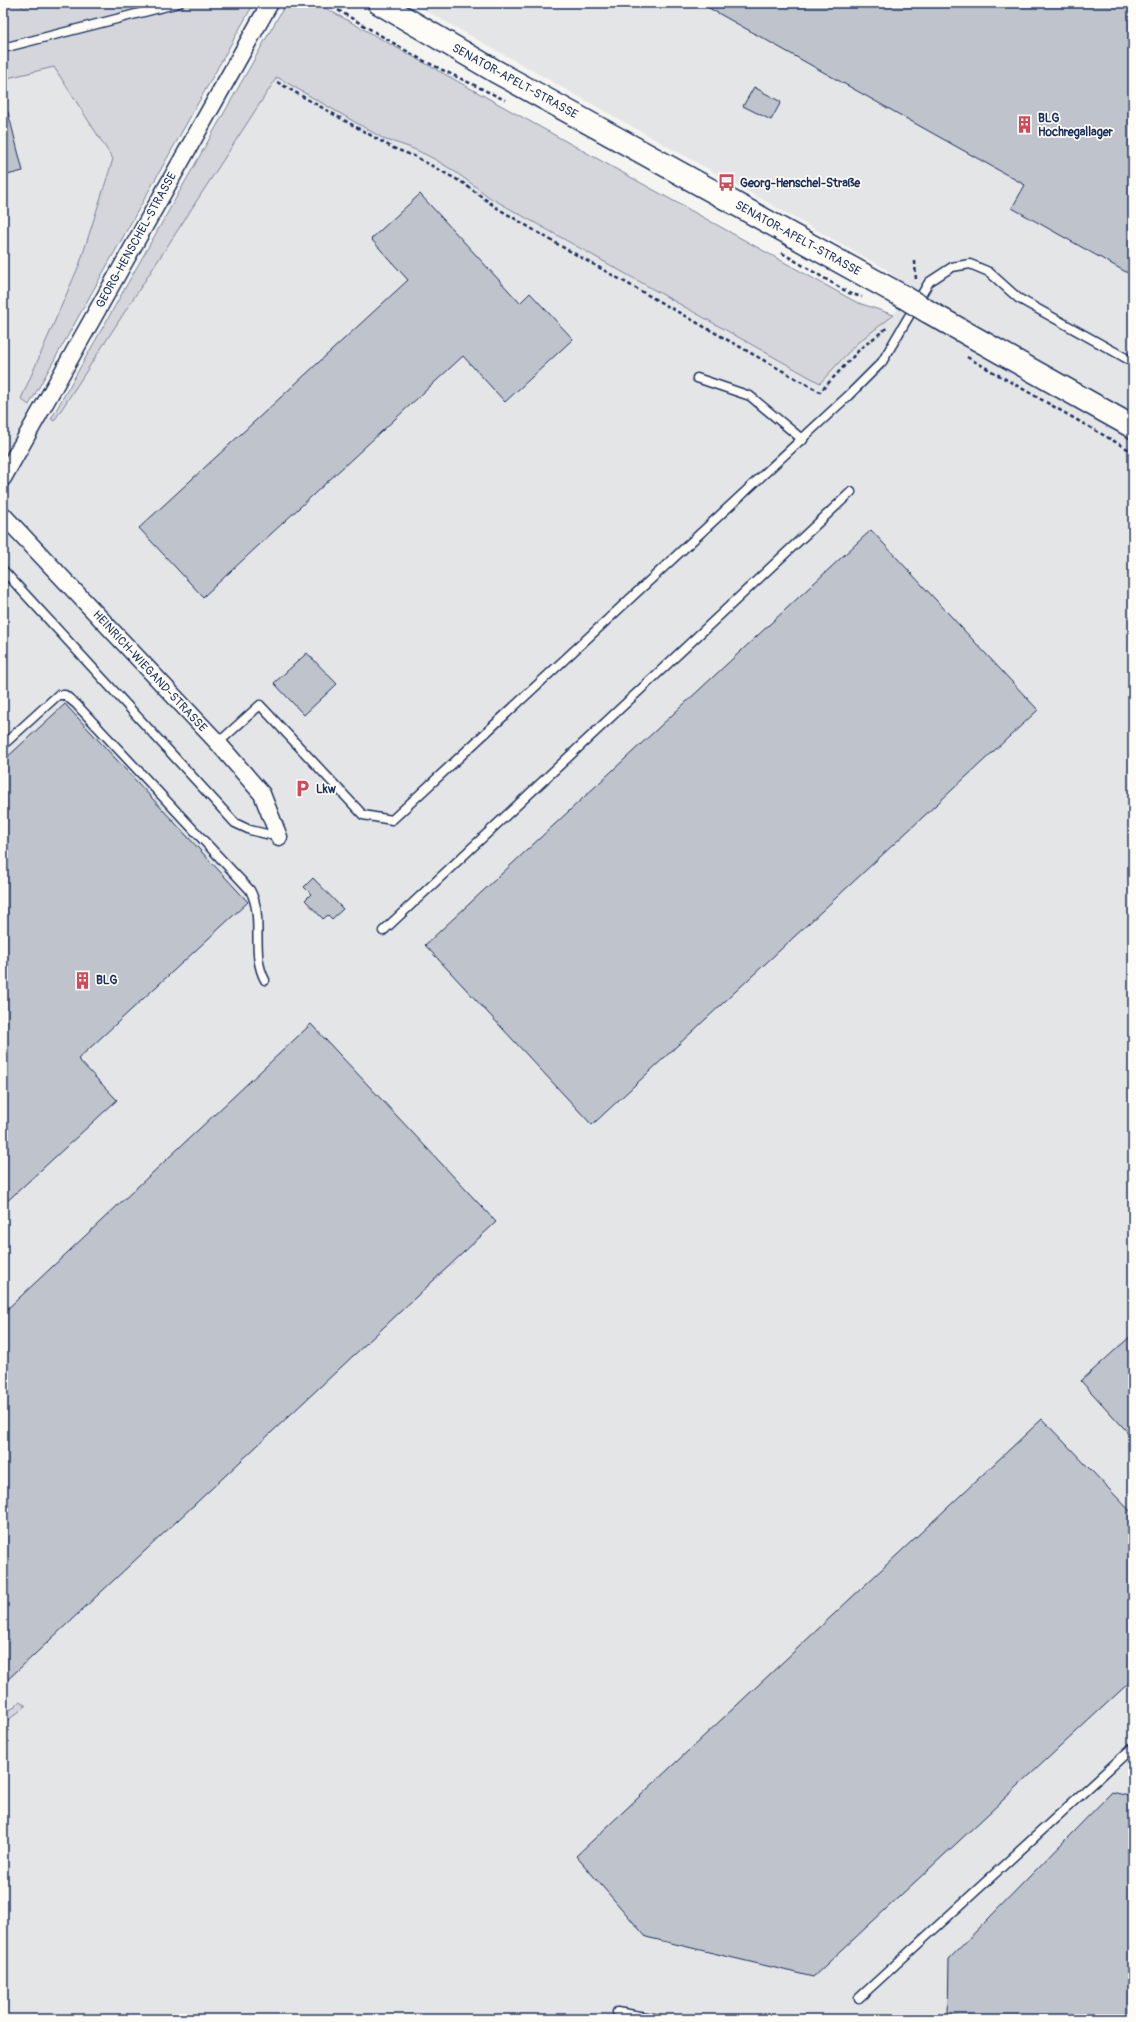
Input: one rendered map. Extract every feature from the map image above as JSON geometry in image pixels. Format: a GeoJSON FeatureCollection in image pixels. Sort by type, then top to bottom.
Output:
{"type":"FeatureCollection","features":[{"type":"Feature","properties":{"kind":"street","name":"GEORG-HENSCHEL-STRASSE"},"geometry":{"type":"LineString","coordinates":[[3,478],[270,3]]}},
{"type":"Feature","properties":{"kind":"street","name":"SENATOR-APELT-STRASSE"},"geometry":{"type":"LineString","coordinates":[[379,3],[495,71],[910,292],[927,310],[1133,428]]}},
{"type":"Feature","properties":{"kind":"street","name":"HEINRICH-WIEGAND-STRASSE"},"geometry":{"type":"LineString","coordinates":[[3,516],[218,743],[262,794],[278,838]]}},
{"type":"Feature","properties":{"kind":"lane"},"geometry":{"type":"LineString","coordinates":[[3,48],[179,3]]}},
{"type":"Feature","properties":{"kind":"lane"},"geometry":{"type":"LineString","coordinates":[[218,743],[260,705],[363,815],[392,820],[803,440],[882,362],[929,282],[952,267],[970,264],[989,272],[1018,298],[1133,362]]}},
{"type":"Feature","properties":{"kind":"lane"},"geometry":{"type":"LineString","coordinates":[[697,378],[750,396],[803,440]]}},
{"type":"Feature","properties":{"kind":"lane"},"geometry":{"type":"LineString","coordinates":[[383,931],[851,492]]}},
{"type":"Feature","properties":{"kind":"lane"},"geometry":{"type":"LineString","coordinates":[[3,570],[235,823],[250,830],[278,838]]}},
{"type":"Feature","properties":{"kind":"lane"},"geometry":{"type":"LineString","coordinates":[[3,745],[58,695],[65,695],[76,704],[250,890],[256,901],[259,970],[265,980]]}},
{"type":"Feature","properties":{"kind":"lane"},"geometry":{"type":"LineString","coordinates":[[859,1998],[1133,1747]]}},
{"type":"Feature","properties":{"kind":"lane"},"geometry":{"type":"LineString","coordinates":[[617,2012],[658,2019]]}},
{"type":"Feature","properties":{"kind":"path"},"geometry":{"type":"LineString","coordinates":[[326,3],[422,60],[506,101]]}},
{"type":"Feature","properties":{"kind":"path"},"geometry":{"type":"LineString","coordinates":[[277,82],[393,148],[414,156],[463,182],[497,208],[553,242],[820,392],[861,348],[890,325]]}},
{"type":"Feature","properties":{"kind":"path"},"geometry":{"type":"LineString","coordinates":[[910,292],[915,261]]}},
{"type":"Feature","properties":{"kind":"shaded area"},"geometry":{"type":"Polygon","coordinates":[[[17,3],[25,8],[31,3],[254,3],[29,405],[21,399],[80,263],[113,159],[54,67],[3,79],[3,4],[17,3]]]}},
{"type":"Feature","properties":{"kind":"shaded area"},"geometry":{"type":"Polygon","coordinates":[[[289,3],[318,4],[856,302],[894,315],[857,343],[820,383],[489,197],[441,163],[401,144],[386,140],[277,77],[54,421],[51,419],[285,5],[289,3]]]}},
{"type":"Feature","properties":{"kind":"shaded area"},"geometry":{"type":"Polygon","coordinates":[[[412,3],[1133,3],[1133,2019],[3,2019],[3,79],[54,67],[113,159],[80,263],[21,399],[53,421],[277,77],[386,140],[406,145],[451,167],[489,197],[820,383],[857,343],[894,315],[908,290],[886,269],[412,3]]]}},
{"type":"Feature","properties":{"kind":"shaded area"},"geometry":{"type":"Polygon","coordinates":[[[20,1701],[26,1706],[3,1724],[3,1710],[12,1709],[20,1701]]]}},
{"type":"Feature","properties":{"kind":"building","name":"BLG Hochregallager"},"geometry":{"type":"Polygon","coordinates":[[[700,3],[1133,3],[1133,276],[1012,208],[1025,185],[700,3]]]}},
{"type":"Feature","properties":{"kind":"building"},"geometry":{"type":"Polygon","coordinates":[[[754,87],[781,102],[771,120],[743,106],[754,87]]]}},
{"type":"Feature","properties":{"kind":"building"},"geometry":{"type":"Polygon","coordinates":[[[3,112],[8,112],[23,171],[3,176],[3,112]]]}},
{"type":"Feature","properties":{"kind":"building"},"geometry":{"type":"Polygon","coordinates":[[[420,194],[520,303],[530,293],[573,339],[505,402],[463,356],[203,597],[139,528],[408,280],[371,239],[420,194]]]}},
{"type":"Feature","properties":{"kind":"building"},"geometry":{"type":"Polygon","coordinates":[[[871,530],[1038,710],[592,1125],[425,945],[871,530]]]}},
{"type":"Feature","properties":{"kind":"building"},"geometry":{"type":"Polygon","coordinates":[[[307,653],[337,684],[304,715],[274,683],[307,653]]]}},
{"type":"Feature","properties":{"kind":"building","name":"BLG"},"geometry":{"type":"Polygon","coordinates":[[[65,704],[248,902],[78,1059],[117,1100],[3,1205],[3,761],[65,704]]]}},
{"type":"Feature","properties":{"kind":"building"},"geometry":{"type":"Polygon","coordinates":[[[313,878],[343,909],[332,919],[328,915],[323,919],[305,900],[311,894],[304,887],[313,878]]]}},
{"type":"Feature","properties":{"kind":"building"},"geometry":{"type":"Polygon","coordinates":[[[311,1024],[496,1222],[3,1684],[3,1313],[311,1024]]]}},
{"type":"Feature","properties":{"kind":"building"},"geometry":{"type":"Polygon","coordinates":[[[1133,1334],[1133,1438],[1081,1381],[1133,1334]]]}},
{"type":"Feature","properties":{"kind":"building"},"geometry":{"type":"Polygon","coordinates":[[[1042,1419],[1133,1514],[1133,1679],[813,1977],[646,1937],[576,1856],[1042,1419]]]}},
{"type":"Feature","properties":{"kind":"building"},"geometry":{"type":"Polygon","coordinates":[[[1112,1792],[1133,1797],[1133,2019],[966,2019],[948,2015],[949,1959],[1112,1792]]]}},
{"type":"Feature","properties":{"kind":"place","name":"BLG Hochregallager"},"geometry":{"type":"Point","coordinates":[1025,125]}},
{"type":"Feature","properties":{"kind":"place","name":"Georg-Henschel-Straße"},"geometry":{"type":"Point","coordinates":[727,183]}},
{"type":"Feature","properties":{"kind":"place","name":"Lkw"},"geometry":{"type":"Point","coordinates":[303,789]}},
{"type":"Feature","properties":{"kind":"place","name":"BLG"},"geometry":{"type":"Point","coordinates":[83,980]}}]}
